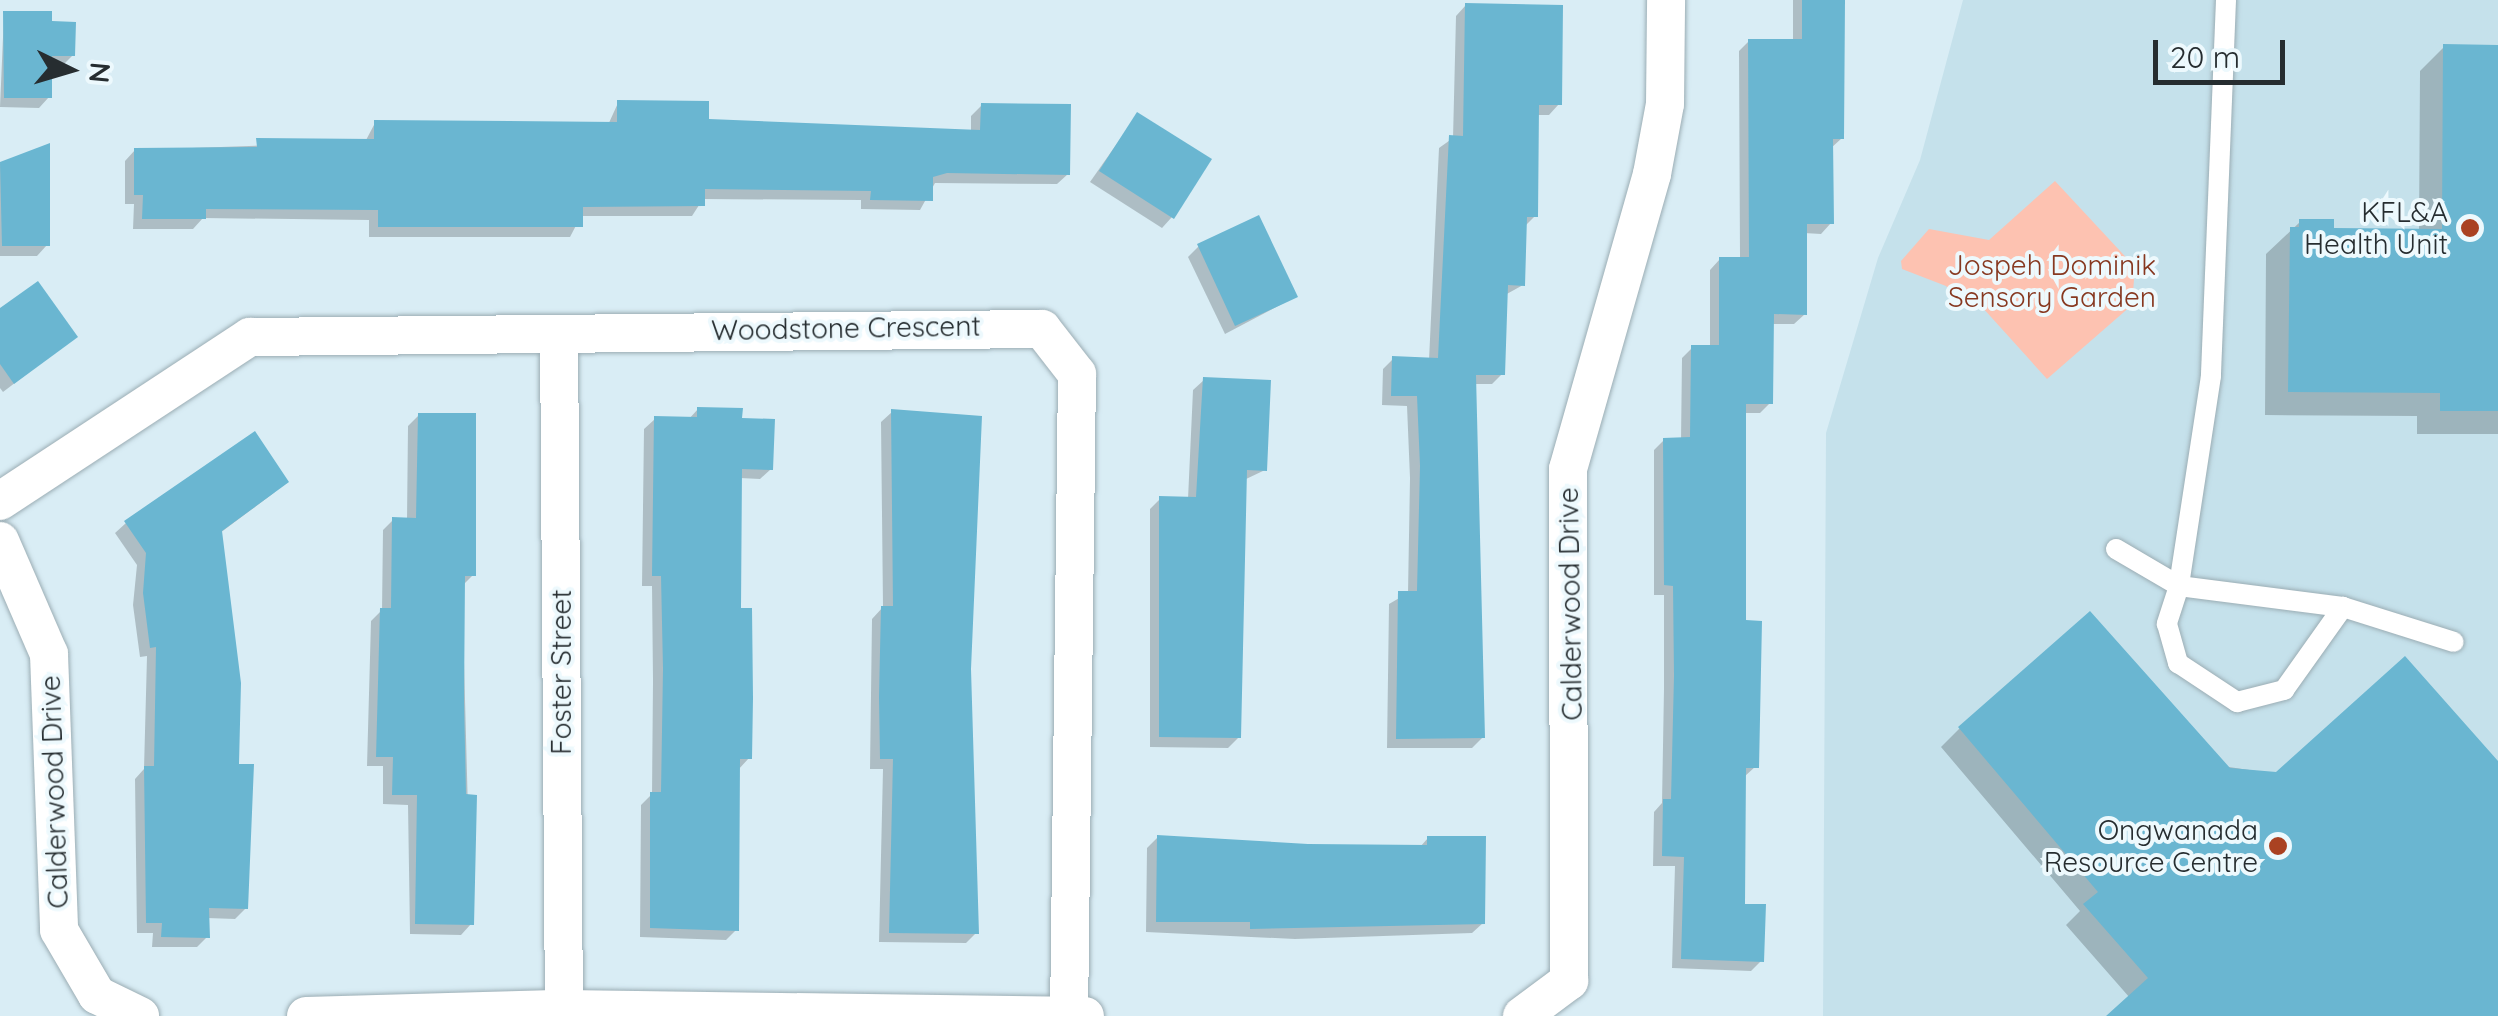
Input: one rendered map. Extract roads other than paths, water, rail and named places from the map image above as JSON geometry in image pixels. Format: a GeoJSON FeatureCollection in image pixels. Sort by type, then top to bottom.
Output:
{"type":"FeatureCollection","features":[{"type":"Feature","properties":{"kind":"street","name":"Calderwood Drive"},"geometry":{"type":"LineString","coordinates":[[1522,1016],[1569,981],[1568,468],[1652,174],[1665,104],[1666,0]]}},
{"type":"Feature","properties":{"kind":"street","name":"Woodstone Crescent"},"geometry":{"type":"LineString","coordinates":[[0,501],[250,337],[1042,329],[1076,374],[1069,1016]]}},
{"type":"Feature","properties":{"kind":"street","name":"Foster Street"},"geometry":{"type":"LineString","coordinates":[[559,334],[564,1009]]}},
{"type":"Feature","properties":{"kind":"street","name":"Calderwood Drive"},"geometry":{"type":"LineString","coordinates":[[0,541],[49,654],[58,930],[96,995],[140,1016]]}},
{"type":"Feature","properties":{"kind":"street"},"geometry":{"type":"LineString","coordinates":[[306,1016],[564,1009],[1085,1016]]}},
{"type":"Feature","properties":{"kind":"lane"},"geometry":{"type":"LineString","coordinates":[[2226,0],[2211,376],[2179,586],[2167,624],[2178,663],[2237,702],[2284,690],[2343,607]]}},
{"type":"Feature","properties":{"kind":"lane"},"geometry":{"type":"LineString","coordinates":[[2116,549],[2179,586],[2343,607],[2454,642]]}},
{"type":"Feature","properties":{"kind":"place","name":"KFL&A Health Unit"},"geometry":{"type":"Point","coordinates":[2470,228]}},
{"type":"Feature","properties":{"kind":"place","name":"Ongwanada Resource Centre"},"geometry":{"type":"Point","coordinates":[2278,846]}},
{"type":"Feature","properties":{"kind":"park label","name":"Jospeh Dominik Sensory Garden"},"geometry":{"type":"Point","coordinates":[2052,281]}}]}
